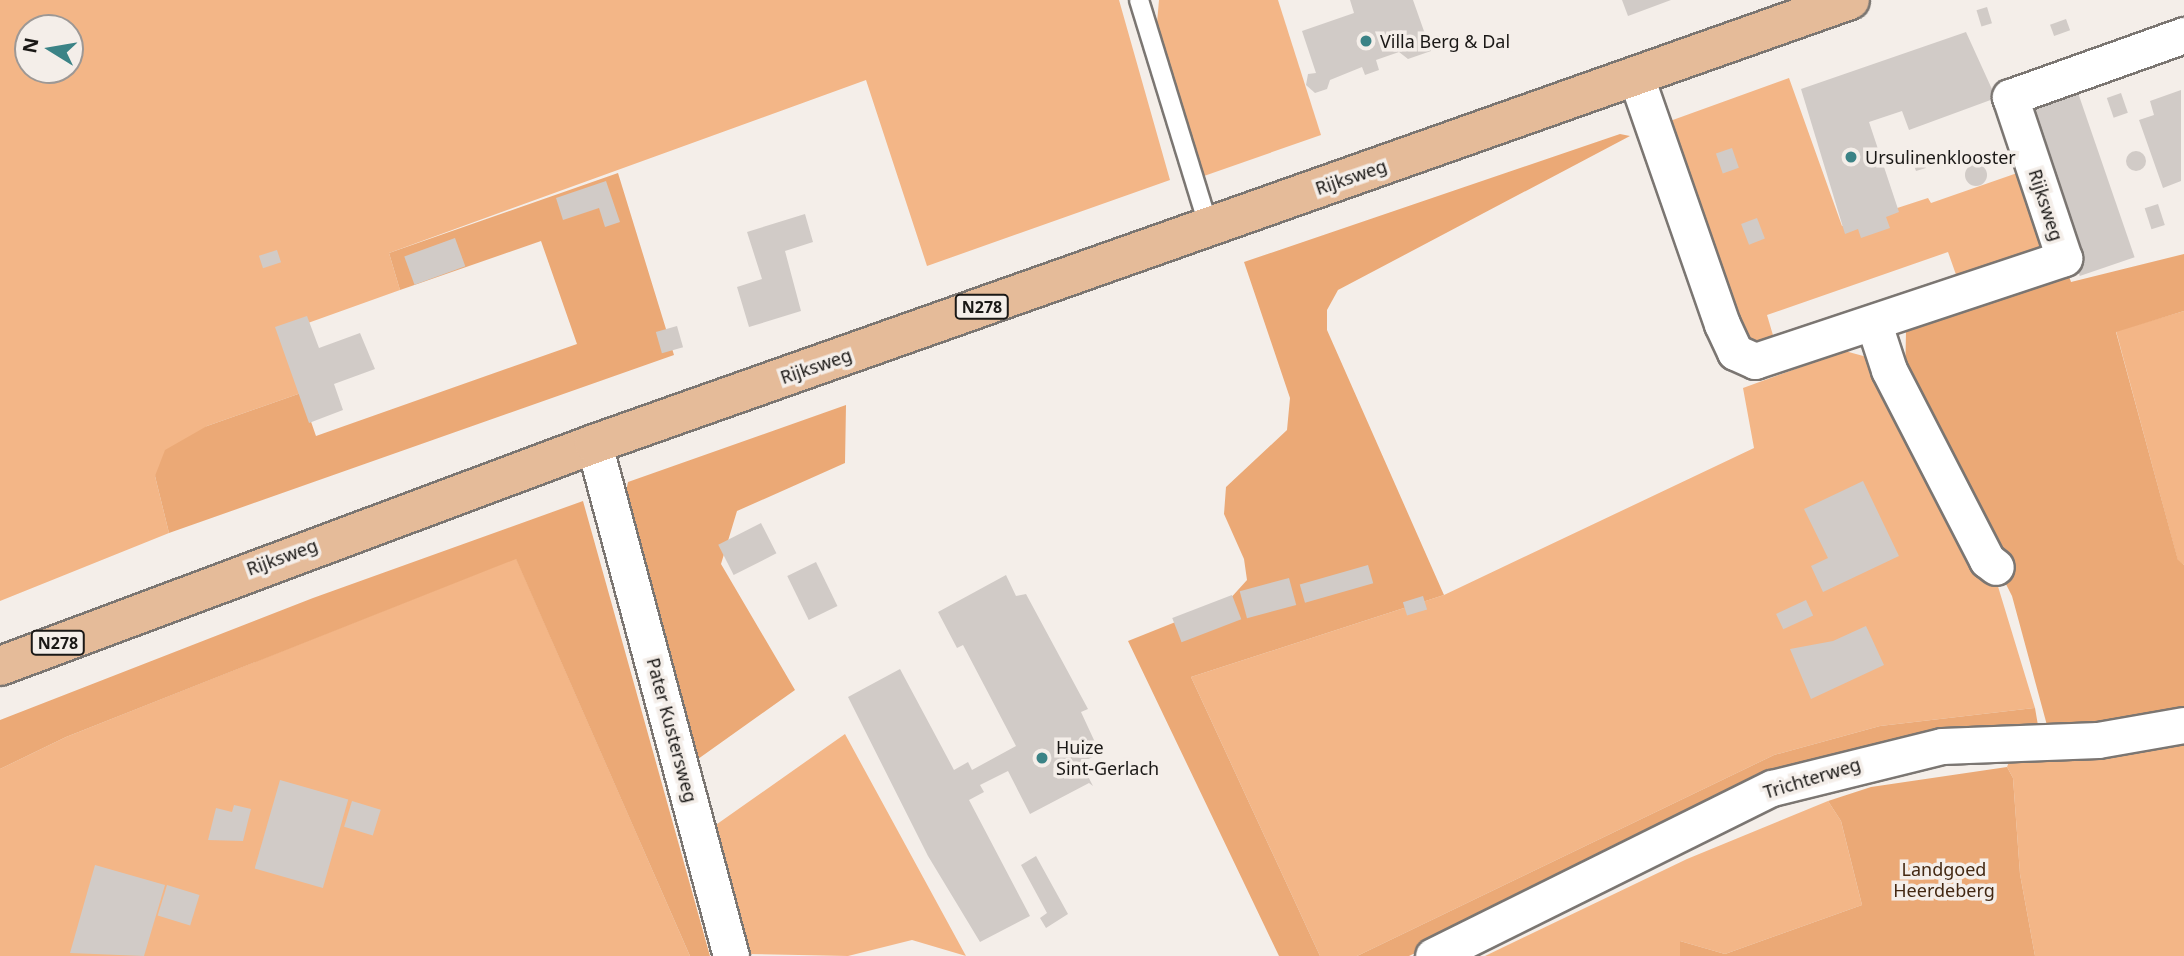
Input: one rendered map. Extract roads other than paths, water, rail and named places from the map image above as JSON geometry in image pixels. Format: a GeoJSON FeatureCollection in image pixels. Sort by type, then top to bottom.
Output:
{"type":"FeatureCollection","features":[{"type":"Feature","properties":{"kind":"main road","name":"Rijksweg"},"geometry":{"type":"LineString","coordinates":[[0,666],[594,444],[1850,0]]}},
{"type":"Feature","properties":{"kind":"street","name":"Rijksweg"},"geometry":{"type":"LineString","coordinates":[[1636,76],[1722,324],[1739,356],[1764,360],[2064,258],[2010,97],[2184,35]]}},
{"type":"Feature","properties":{"kind":"street"},"geometry":{"type":"LineString","coordinates":[[1874,324],[1889,370],[1987,560],[1996,568]]}},
{"type":"Feature","properties":{"kind":"street","name":"Pater Kustersweg"},"geometry":{"type":"LineString","coordinates":[[594,444],[731,956]]}},
{"type":"Feature","properties":{"kind":"street","name":"Trichterweg"},"geometry":{"type":"LineString","coordinates":[[1433,956],[1772,788],[1942,746],[2098,740],[2184,725]]}},
{"type":"Feature","properties":{"kind":"lane"},"geometry":{"type":"LineString","coordinates":[[1139,0],[1209,228]]}},
{"type":"Feature","properties":{"kind":"place","name":"Villa Berg & Dal"},"geometry":{"type":"Point","coordinates":[1366,41]}},
{"type":"Feature","properties":{"kind":"place","name":"Ursulinenklooster"},"geometry":{"type":"Point","coordinates":[1851,157]}},
{"type":"Feature","properties":{"kind":"place","name":"Huize Sint-Gerlach"},"geometry":{"type":"Point","coordinates":[1042,758]}},
{"type":"Feature","properties":{"kind":"park label","name":"Landgoed Heerdeberg"},"geometry":{"type":"Point","coordinates":[1944,880]}}]}
